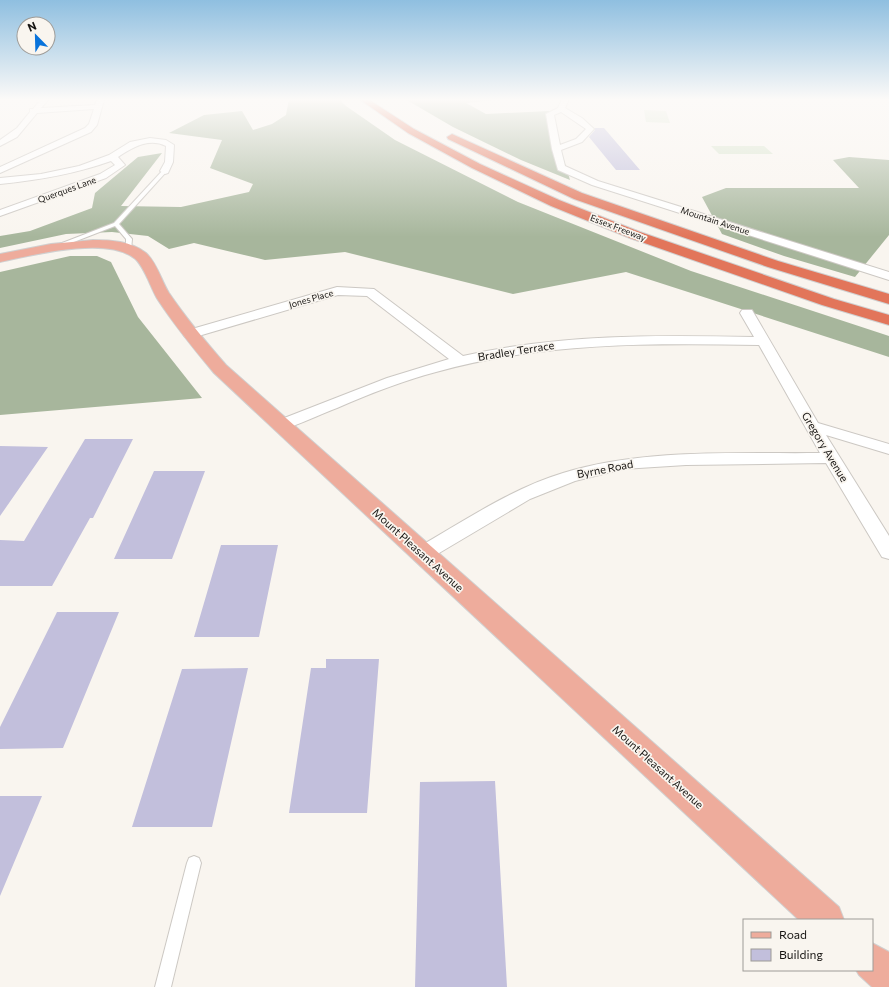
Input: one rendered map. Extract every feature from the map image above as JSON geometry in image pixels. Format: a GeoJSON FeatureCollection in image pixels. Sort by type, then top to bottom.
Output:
{"type":"FeatureCollection","features":[{"type":"Feature","properties":{"kind":"highway","name":"Essex Freeway"},"geometry":{"type":"LineString","coordinates":[[437,145],[476,166],[555,203],[635,235],[828,302],[889,320]]}},
{"type":"Feature","properties":{"kind":"highway","name":"Essex Freeway"},"geometry":{"type":"LineString","coordinates":[[469,145],[585,198],[766,261],[889,299]]}},
{"type":"Feature","properties":{"kind":"main road","name":"Mount Pleasant Avenue"},"geometry":{"type":"LineString","coordinates":[[0,258],[58,247],[95,244],[129,249],[139,254],[146,263],[159,289],[190,334],[220,369],[825,919]]}},
{"type":"Feature","properties":{"kind":"main road"},"geometry":{"type":"LineString","coordinates":[[873,963],[889,977]]}},
{"type":"Feature","properties":{"kind":"street"},"geometry":{"type":"LineString","coordinates":[[0,170],[55,145]]}},
{"type":"Feature","properties":{"kind":"street"},"geometry":{"type":"LineString","coordinates":[[0,181],[39,177],[67,172],[96,164],[113,157],[125,147],[130,145]]}},
{"type":"Feature","properties":{"kind":"street"},"geometry":{"type":"LineString","coordinates":[[166,171],[169,162],[170,145]]}},
{"type":"Feature","properties":{"kind":"street","name":"Mountain Avenue"},"geometry":{"type":"LineString","coordinates":[[555,145],[561,168],[595,183],[889,276]]}},
{"type":"Feature","properties":{"kind":"street"},"geometry":{"type":"LineString","coordinates":[[556,149],[572,145]]}},
{"type":"Feature","properties":{"kind":"street","name":"Querques Lane"},"geometry":{"type":"LineString","coordinates":[[0,213],[103,176],[121,165],[113,157]]}},
{"type":"Feature","properties":{"kind":"street","name":"Jones Place"},"geometry":{"type":"LineString","coordinates":[[190,334],[337,291],[370,292],[460,361]]}},
{"type":"Feature","properties":{"kind":"street","name":"Gregory Avenue"},"geometry":{"type":"LineString","coordinates":[[747,313],[831,458],[889,552]]}},
{"type":"Feature","properties":{"kind":"street","name":"Bradley Terrace"},"geometry":{"type":"LineString","coordinates":[[280,425],[397,380],[460,361],[532,347],[577,342],[624,340],[763,341]]}},
{"type":"Feature","properties":{"kind":"street"},"geometry":{"type":"LineString","coordinates":[[813,426],[889,449]]}},
{"type":"Feature","properties":{"kind":"street","name":"Byrne Road"},"geometry":{"type":"LineString","coordinates":[[422,554],[524,495],[569,477],[615,466],[686,460],[831,458]]}},
{"type":"Feature","properties":{"kind":"lane"},"geometry":{"type":"LineString","coordinates":[[58,247],[116,224],[133,208],[166,171]]}},
{"type":"Feature","properties":{"kind":"lane"},"geometry":{"type":"LineString","coordinates":[[116,224],[129,239],[129,249]]}},
{"type":"Feature","properties":{"kind":"lane"},"geometry":{"type":"LineString","coordinates":[[163,987],[194,863]]}},
{"type":"Feature","properties":{"kind":"green space"},"geometry":{"type":"Polygon","coordinates":[[[220,145],[405,145],[518,202],[691,271],[889,336],[889,357],[626,272],[513,294],[345,252],[265,260],[194,243],[169,249],[148,236],[112,232],[66,234],[0,248],[0,236],[30,231],[92,208],[95,193],[138,157],[162,153],[121,206],[181,207],[249,192],[253,184],[210,168],[220,145]]]}},
{"type":"Feature","properties":{"kind":"green space"},"geometry":{"type":"Polygon","coordinates":[[[490,145],[559,145],[570,180],[521,160],[490,145]]]}},
{"type":"Feature","properties":{"kind":"green space"},"geometry":{"type":"Polygon","coordinates":[[[711,146],[764,146],[773,154],[719,154],[711,146]]]}},
{"type":"Feature","properties":{"kind":"green space"},"geometry":{"type":"Polygon","coordinates":[[[849,157],[889,160],[889,235],[855,277],[784,256],[722,234],[702,197],[726,188],[859,188],[833,160],[849,157]]]}},
{"type":"Feature","properties":{"kind":"green space"},"geometry":{"type":"Polygon","coordinates":[[[70,256],[97,256],[111,262],[138,317],[202,398],[0,415],[0,272],[70,256]]]}},
{"type":"Feature","properties":{"kind":"building"},"geometry":{"type":"Polygon","coordinates":[[[596,145],[619,145],[640,170],[616,170],[596,145]]]}},
{"type":"Feature","properties":{"kind":"building"},"geometry":{"type":"Polygon","coordinates":[[[85,439],[133,439],[93,518],[90,518],[52,586],[0,586],[0,540],[24,541],[85,439]]]}},
{"type":"Feature","properties":{"kind":"building"},"geometry":{"type":"Polygon","coordinates":[[[0,446],[48,447],[0,516],[0,446]]]}},
{"type":"Feature","properties":{"kind":"building"},"geometry":{"type":"Polygon","coordinates":[[[154,471],[205,471],[172,559],[114,559],[154,471]]]}},
{"type":"Feature","properties":{"kind":"building"},"geometry":{"type":"Polygon","coordinates":[[[221,545],[278,545],[259,637],[194,637],[221,545]]]}},
{"type":"Feature","properties":{"kind":"building"},"geometry":{"type":"Polygon","coordinates":[[[57,612],[119,612],[63,748],[0,749],[0,727],[57,612]]]}},
{"type":"Feature","properties":{"kind":"building"},"geometry":{"type":"Polygon","coordinates":[[[326,659],[379,659],[367,813],[289,813],[311,668],[326,668],[326,659]]]}},
{"type":"Feature","properties":{"kind":"building"},"geometry":{"type":"Polygon","coordinates":[[[248,668],[212,827],[132,827],[182,669],[248,668]]]}},
{"type":"Feature","properties":{"kind":"building"},"geometry":{"type":"Polygon","coordinates":[[[495,781],[507,987],[415,987],[420,782],[495,781]]]}},
{"type":"Feature","properties":{"kind":"building"},"geometry":{"type":"Polygon","coordinates":[[[0,796],[42,796],[0,896],[0,796]]]}}]}
